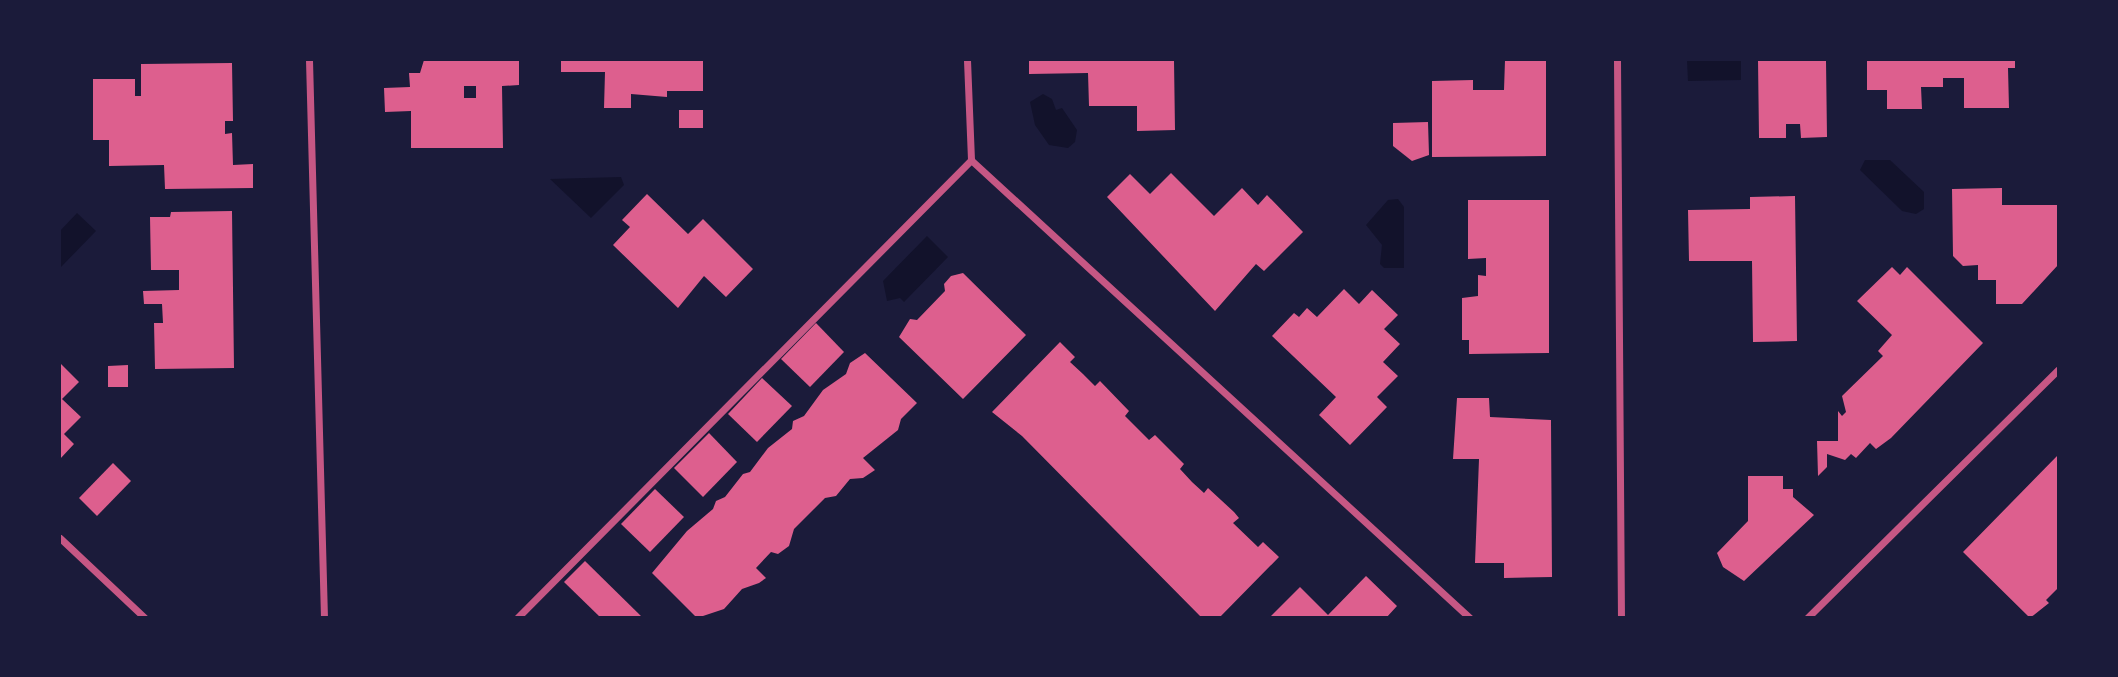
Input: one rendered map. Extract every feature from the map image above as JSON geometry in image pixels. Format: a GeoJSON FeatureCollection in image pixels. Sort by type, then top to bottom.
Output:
{"type":"FeatureCollection","features":[{"type":"Feature","properties":{"kind":"street"},"geometry":{"type":"LineString","coordinates":[[309,60],[324,618]]}},
{"type":"Feature","properties":{"kind":"street"},"geometry":{"type":"LineString","coordinates":[[967,60],[971,160],[1470,618]]}},
{"type":"Feature","properties":{"kind":"street"},"geometry":{"type":"LineString","coordinates":[[1617,60],[1621,618]]}},
{"type":"Feature","properties":{"kind":"street"},"geometry":{"type":"LineString","coordinates":[[517,618],[971,160]]}},
{"type":"Feature","properties":{"kind":"street"},"geometry":{"type":"LineString","coordinates":[[1807,618],[2059,370]]}},
{"type":"Feature","properties":{"kind":"street"},"geometry":{"type":"LineString","coordinates":[[60,538],[145,618]]}},
{"type":"Feature","properties":{"kind":"shaded area"},"geometry":{"type":"Polygon","coordinates":[[[1687,60],[1741,60],[1741,80],[1688,81],[1687,60]]]}},
{"type":"Feature","properties":{"kind":"shaded area"},"geometry":{"type":"Polygon","coordinates":[[[1043,94],[1052,99],[1056,110],[1062,108],[1077,130],[1075,142],[1068,148],[1049,145],[1035,125],[1030,102],[1043,94]]]}},
{"type":"Feature","properties":{"kind":"shaded area"},"geometry":{"type":"Polygon","coordinates":[[[1865,160],[1890,160],[1924,192],[1924,209],[1916,214],[1902,211],[1860,170],[1865,160]]]}},
{"type":"Feature","properties":{"kind":"shaded area"},"geometry":{"type":"Polygon","coordinates":[[[621,177],[624,185],[591,218],[550,179],[621,177]]]}},
{"type":"Feature","properties":{"kind":"shaded area"},"geometry":{"type":"Polygon","coordinates":[[[1398,199],[1404,207],[1404,268],[1384,268],[1380,264],[1382,245],[1366,225],[1388,200],[1398,199]]]}},
{"type":"Feature","properties":{"kind":"shaded area"},"geometry":{"type":"Polygon","coordinates":[[[77,213],[96,231],[60,268],[60,231],[77,213]]]}},
{"type":"Feature","properties":{"kind":"shaded area"},"geometry":{"type":"Polygon","coordinates":[[[927,236],[948,257],[904,302],[900,298],[887,301],[883,281],[927,236]]]}},
{"type":"Feature","properties":{"kind":"building"},"geometry":{"type":"Polygon","coordinates":[[[424,60],[519,60],[519,85],[502,86],[503,148],[411,148],[411,111],[385,112],[384,88],[410,87],[409,73],[420,73],[424,60]],[[464,86],[464,98],[476,98],[476,86],[464,86]]]}},
{"type":"Feature","properties":{"kind":"building"},"geometry":{"type":"Polygon","coordinates":[[[561,60],[703,60],[703,91],[667,91],[667,97],[631,94],[631,108],[604,108],[605,72],[561,72],[561,60]]]}},
{"type":"Feature","properties":{"kind":"building"},"geometry":{"type":"Polygon","coordinates":[[[1029,60],[1174,60],[1175,130],[1137,131],[1137,106],[1089,106],[1088,73],[1029,74],[1029,60]]]}},
{"type":"Feature","properties":{"kind":"building"},"geometry":{"type":"Polygon","coordinates":[[[1505,60],[1546,60],[1546,156],[1432,157],[1432,81],[1473,80],[1473,90],[1504,90],[1505,60]]]}},
{"type":"Feature","properties":{"kind":"building"},"geometry":{"type":"Polygon","coordinates":[[[1758,60],[1826,60],[1827,137],[1801,138],[1800,124],[1786,124],[1786,138],[1759,138],[1758,60]]]}},
{"type":"Feature","properties":{"kind":"building"},"geometry":{"type":"Polygon","coordinates":[[[1867,60],[2015,60],[2015,68],[2008,68],[2009,108],[1964,108],[1964,78],[1943,78],[1943,87],[1921,87],[1922,109],[1887,109],[1887,90],[1867,90],[1867,60]]]}},
{"type":"Feature","properties":{"kind":"building"},"geometry":{"type":"Polygon","coordinates":[[[232,63],[233,121],[225,121],[225,134],[232,133],[233,165],[253,164],[253,188],[165,189],[164,165],[109,166],[109,140],[93,140],[93,79],[135,79],[135,96],[141,96],[141,64],[232,63]]]}},
{"type":"Feature","properties":{"kind":"building"},"geometry":{"type":"Polygon","coordinates":[[[679,110],[703,110],[703,128],[679,128],[679,110]]]}},
{"type":"Feature","properties":{"kind":"building"},"geometry":{"type":"Polygon","coordinates":[[[1428,122],[1429,155],[1412,161],[1393,146],[1393,123],[1428,122]]]}},
{"type":"Feature","properties":{"kind":"building"},"geometry":{"type":"Polygon","coordinates":[[[1171,173],[1214,216],[1242,188],[1258,205],[1267,195],[1303,232],[1264,271],[1256,264],[1215,311],[1107,197],[1130,174],[1150,194],[1171,173]]]}},
{"type":"Feature","properties":{"kind":"building"},"geometry":{"type":"Polygon","coordinates":[[[2002,188],[2002,205],[2057,205],[2058,265],[2022,304],[1996,304],[1996,280],[1978,280],[1978,265],[1963,266],[1953,256],[1952,189],[2002,188]]]}},
{"type":"Feature","properties":{"kind":"building"},"geometry":{"type":"Polygon","coordinates":[[[647,194],[688,234],[703,219],[753,269],[726,297],[704,276],[678,308],[613,245],[630,227],[622,220],[647,194]]]}},
{"type":"Feature","properties":{"kind":"building"},"geometry":{"type":"Polygon","coordinates":[[[1795,196],[1797,341],[1753,342],[1752,261],[1689,261],[1688,210],[1750,209],[1750,197],[1795,196]]]}},
{"type":"Feature","properties":{"kind":"building"},"geometry":{"type":"Polygon","coordinates":[[[1468,200],[1549,200],[1549,353],[1469,354],[1469,340],[1462,340],[1462,298],[1478,296],[1478,275],[1486,276],[1486,258],[1468,259],[1468,200]]]}},
{"type":"Feature","properties":{"kind":"building"},"geometry":{"type":"Polygon","coordinates":[[[232,211],[234,368],[155,369],[154,323],[163,323],[162,304],[144,304],[143,291],[179,290],[179,270],[151,270],[150,217],[170,217],[171,212],[232,211]]]}},
{"type":"Feature","properties":{"kind":"building"},"geometry":{"type":"Polygon","coordinates":[[[1892,267],[1900,275],[1907,267],[1983,343],[1891,438],[1876,449],[1870,443],[1856,458],[1851,454],[1845,460],[1827,454],[1827,467],[1818,476],[1817,441],[1838,441],[1838,411],[1842,416],[1846,412],[1842,396],[1883,356],[1878,351],[1892,335],[1857,301],[1892,267]]]}},
{"type":"Feature","properties":{"kind":"building"},"geometry":{"type":"Polygon","coordinates":[[[963,273],[1026,335],[963,399],[899,337],[910,319],[917,320],[945,291],[944,284],[951,276],[963,273]]]}},
{"type":"Feature","properties":{"kind":"building"},"geometry":{"type":"Polygon","coordinates":[[[1344,289],[1359,304],[1372,290],[1398,315],[1384,329],[1400,344],[1383,362],[1398,376],[1377,397],[1387,407],[1350,445],[1319,415],[1336,397],[1272,336],[1294,313],[1299,317],[1307,308],[1317,317],[1344,289]]]}},
{"type":"Feature","properties":{"kind":"building"},"geometry":{"type":"Polygon","coordinates":[[[816,323],[844,352],[810,387],[781,359],[816,323]]]}},
{"type":"Feature","properties":{"kind":"building"},"geometry":{"type":"Polygon","coordinates":[[[1060,342],[1075,357],[1070,362],[1095,386],[1100,381],[1129,411],[1125,416],[1149,440],[1155,435],[1184,464],[1180,469],[1192,482],[1204,493],[1208,488],[1234,512],[1239,518],[1233,523],[1258,547],[1263,542],[1279,557],[1219,618],[1202,618],[1022,436],[992,412],[1060,342]]]}},
{"type":"Feature","properties":{"kind":"building"},"geometry":{"type":"Polygon","coordinates":[[[865,353],[917,403],[901,419],[898,430],[863,458],[875,470],[863,478],[850,479],[836,496],[825,498],[794,529],[789,546],[778,554],[771,552],[756,568],[766,578],[742,589],[724,609],[697,618],[652,573],[687,531],[713,509],[716,501],[725,497],[743,474],[750,472],[768,448],[792,429],[793,421],[804,416],[823,390],[846,374],[850,363],[865,353]]]}},
{"type":"Feature","properties":{"kind":"building"},"geometry":{"type":"Polygon","coordinates":[[[60,363],[79,382],[62,399],[81,417],[64,434],[74,444],[60,459],[60,363]]]}},
{"type":"Feature","properties":{"kind":"building"},"geometry":{"type":"Polygon","coordinates":[[[128,365],[128,387],[108,387],[108,366],[128,365]]]}},
{"type":"Feature","properties":{"kind":"building"},"geometry":{"type":"Polygon","coordinates":[[[762,378],[792,406],[757,442],[728,414],[762,378]]]}},
{"type":"Feature","properties":{"kind":"building"},"geometry":{"type":"Polygon","coordinates":[[[1457,398],[1489,398],[1490,417],[1551,420],[1552,577],[1504,578],[1504,563],[1475,563],[1479,459],[1453,459],[1457,398]]]}},
{"type":"Feature","properties":{"kind":"building"},"geometry":{"type":"Polygon","coordinates":[[[709,433],[737,462],[703,497],[674,468],[709,433]]]}},
{"type":"Feature","properties":{"kind":"building"},"geometry":{"type":"Polygon","coordinates":[[[2058,455],[2058,588],[2046,600],[2049,603],[2030,618],[1963,552],[2058,455]]]}},
{"type":"Feature","properties":{"kind":"building"},"geometry":{"type":"Polygon","coordinates":[[[113,463],[131,481],[97,516],[79,498],[113,463]]]}},
{"type":"Feature","properties":{"kind":"building"},"geometry":{"type":"Polygon","coordinates":[[[1748,476],[1783,476],[1783,489],[1793,489],[1793,497],[1814,515],[1744,581],[1723,567],[1717,553],[1748,521],[1748,476]]]}},
{"type":"Feature","properties":{"kind":"building"},"geometry":{"type":"Polygon","coordinates":[[[655,489],[684,517],[650,552],[621,524],[655,489]]]}},
{"type":"Feature","properties":{"kind":"building"},"geometry":{"type":"Polygon","coordinates":[[[585,561],[643,618],[601,618],[564,582],[585,561]]]}},
{"type":"Feature","properties":{"kind":"building"},"geometry":{"type":"Polygon","coordinates":[[[1366,576],[1397,606],[1386,618],[1269,618],[1300,587],[1328,615],[1366,576]]]}}]}
